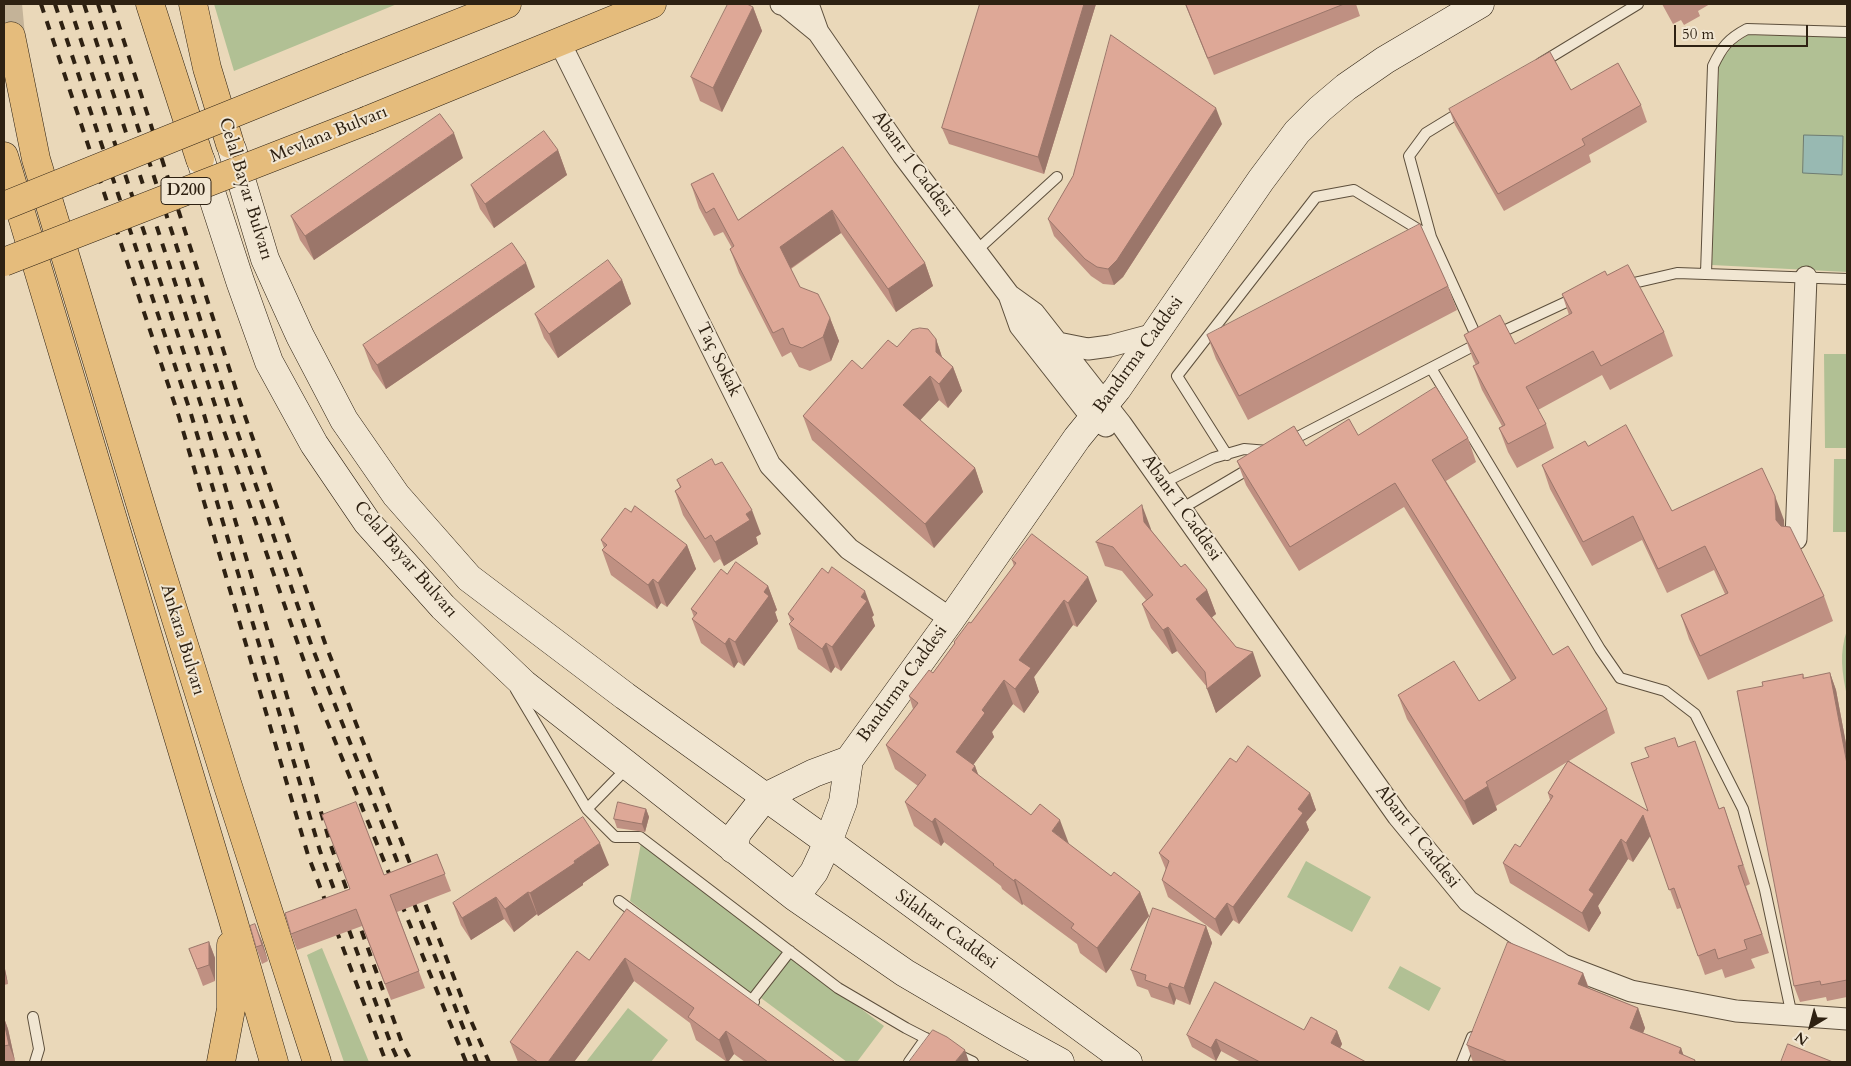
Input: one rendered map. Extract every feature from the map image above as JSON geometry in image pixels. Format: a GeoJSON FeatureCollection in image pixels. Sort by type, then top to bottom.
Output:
{"type":"FeatureCollection","features":[{"type":"Feature","properties":{"kind":"main road","name":"Celal Bayar Bulvarı"},"geometry":{"type":"LineString","coordinates":[[150,4],[240,281],[269,362],[314,444],[367,522],[443,607],[524,684],[733,849]]}},
{"type":"Feature","properties":{"kind":"main road","name":"Celal Bayar Bulvarı"},"geometry":{"type":"LineString","coordinates":[[194,4],[207,68],[266,259],[300,336],[344,420],[396,495],[469,578],[625,696],[765,797]]}},
{"type":"Feature","properties":{"kind":"main road"},"geometry":{"type":"LineString","coordinates":[[4,206],[506,4]]}},
{"type":"Feature","properties":{"kind":"main road","name":"Mevlana Bulvarı"},"geometry":{"type":"LineString","coordinates":[[4,262],[368,120],[653,4]]}},
{"type":"Feature","properties":{"kind":"main road","name":"Bandırma Caddesi"},"geometry":{"type":"LineString","coordinates":[[795,896],[814,872],[828,842],[843,802],[849,760],[1077,438],[1117,389],[1260,180],[1297,132],[1346,87],[1386,60],[1480,4]]}},
{"type":"Feature","properties":{"kind":"main road","name":"Ankara Bulvarı"},"geometry":{"type":"LineString","coordinates":[[11,36],[36,158],[221,765],[316,1062]]}},
{"type":"Feature","properties":{"kind":"main road","name":"Ankara Bulvarı"},"geometry":{"type":"LineString","coordinates":[[4,156],[274,1062]]}},
{"type":"Feature","properties":{"kind":"main road","name":"Bandırma Caddesi"},"geometry":{"type":"LineString","coordinates":[[733,849],[736,833],[765,797],[814,773],[849,760]]}},
{"type":"Feature","properties":{"kind":"main road","name":"Silahtar Caddesi"},"geometry":{"type":"LineString","coordinates":[[765,797],[1128,1062]]}},
{"type":"Feature","properties":{"kind":"main road"},"geometry":{"type":"LineString","coordinates":[[733,849],[795,896],[905,973],[1060,1062]]}},
{"type":"Feature","properties":{"kind":"main road"},"geometry":{"type":"LineString","coordinates":[[222,1062],[231,1009],[231,913]]}},
{"type":"Feature","properties":{"kind":"street","name":"Abant 1 Caddesi"},"geometry":{"type":"LineString","coordinates":[[781,4],[785,5],[818,32]]}},
{"type":"Feature","properties":{"kind":"street","name":"Abant 1 Caddesi"},"geometry":{"type":"LineString","coordinates":[[808,4],[818,32],[903,155],[1009,294],[1034,313],[1058,344],[1099,411]]}},
{"type":"Feature","properties":{"kind":"street","name":"Taç Sokak"},"geometry":{"type":"LineString","coordinates":[[559,41],[770,464],[849,549],[950,619]]}},
{"type":"Feature","properties":{"kind":"street"},"geometry":{"type":"LineString","coordinates":[[1796,539],[1806,277]]}},
{"type":"Feature","properties":{"kind":"street","name":"Abant 1 Caddesi"},"geometry":{"type":"LineString","coordinates":[[1009,294],[1020,326],[1099,411],[1133,440],[1398,816],[1468,901],[1512,936],[1563,965],[1631,991],[1736,1011],[1847,1019]]}},
{"type":"Feature","properties":{"kind":"street"},"geometry":{"type":"LineString","coordinates":[[1058,344],[1088,349],[1110,346],[1155,334]]}},
{"type":"Feature","properties":{"kind":"lane"},"geometry":{"type":"LineString","coordinates":[[1528,71],[1638,4]]}},
{"type":"Feature","properties":{"kind":"lane"},"geometry":{"type":"LineString","coordinates":[[1706,273],[1713,66],[1721,48],[1734,36],[1747,29],[1847,32]]}},
{"type":"Feature","properties":{"kind":"lane"},"geometry":{"type":"LineString","coordinates":[[1468,107],[1426,133],[1409,156],[1431,237],[1480,343]]}},
{"type":"Feature","properties":{"kind":"lane"},"geometry":{"type":"LineString","coordinates":[[976,251],[1057,177]]}},
{"type":"Feature","properties":{"kind":"lane"},"geometry":{"type":"LineString","coordinates":[[1226,455],[1177,376],[1316,197],[1354,190],[1431,237]]}},
{"type":"Feature","properties":{"kind":"lane"},"geometry":{"type":"LineString","coordinates":[[1403,234],[1411,225]]}},
{"type":"Feature","properties":{"kind":"lane"},"geometry":{"type":"LineString","coordinates":[[1613,288],[1677,273],[1847,279]]}},
{"type":"Feature","properties":{"kind":"lane"},"geometry":{"type":"LineString","coordinates":[[1181,509],[1251,468],[1270,451],[1480,343],[1576,297],[1586,295]]}},
{"type":"Feature","properties":{"kind":"lane"},"geometry":{"type":"LineString","coordinates":[[1206,338],[1220,339]]}},
{"type":"Feature","properties":{"kind":"lane"},"geometry":{"type":"LineString","coordinates":[[1431,368],[1600,649],[1620,678],[1665,691],[1695,714],[1743,808],[1765,890],[1792,1016]]}},
{"type":"Feature","properties":{"kind":"lane"},"geometry":{"type":"LineString","coordinates":[[1163,483],[1213,458],[1244,449],[1270,451]]}},
{"type":"Feature","properties":{"kind":"lane"},"geometry":{"type":"LineString","coordinates":[[498,660],[587,809],[615,838],[640,837],[838,988],[926,1038],[973,1062]]}},
{"type":"Feature","properties":{"kind":"lane"},"geometry":{"type":"LineString","coordinates":[[587,809],[629,766]]}},
{"type":"Feature","properties":{"kind":"lane"},"geometry":{"type":"LineString","coordinates":[[619,901],[755,1003],[790,951]]}},
{"type":"Feature","properties":{"kind":"lane"},"geometry":{"type":"LineString","coordinates":[[33,1017],[39,1049],[35,1062]]}},
{"type":"Feature","properties":{"kind":"lane"},"geometry":{"type":"LineString","coordinates":[[1462,1062],[1476,1028]]}},
{"type":"Feature","properties":{"kind":"lane"},"geometry":{"type":"LineString","coordinates":[[909,1062],[926,1038]]}},
{"type":"Feature","properties":{"kind":"green space"},"geometry":{"type":"Polygon","coordinates":[[[214,4],[397,4],[234,71],[214,4]]]}},
{"type":"Feature","properties":{"kind":"green space"},"geometry":{"type":"Polygon","coordinates":[[[1748,35],[1847,37],[1847,272],[1712,265],[1719,64],[1733,45],[1748,35]]]}},
{"type":"Feature","properties":{"kind":"green space"},"geometry":{"type":"Polygon","coordinates":[[[1824,354],[1847,354],[1847,448],[1825,448],[1824,354]]]}},
{"type":"Feature","properties":{"kind":"green space"},"geometry":{"type":"Polygon","coordinates":[[[1834,459],[1847,459],[1847,532],[1833,532],[1834,459]]]}},
{"type":"Feature","properties":{"kind":"green space"},"geometry":{"type":"Polygon","coordinates":[[[1847,630],[1847,696],[1842,663],[1844,638],[1847,630]]]}},
{"type":"Feature","properties":{"kind":"green space"},"geometry":{"type":"Polygon","coordinates":[[[641,843],[785,953],[752,995],[630,901],[641,843]]]}},
{"type":"Feature","properties":{"kind":"green space"},"geometry":{"type":"Polygon","coordinates":[[[1306,861],[1371,897],[1352,932],[1287,897],[1306,861]]]}},
{"type":"Feature","properties":{"kind":"green space"},"geometry":{"type":"Polygon","coordinates":[[[322,948],[369,1062],[344,1062],[307,955],[322,948]]]}},
{"type":"Feature","properties":{"kind":"green space"},"geometry":{"type":"Polygon","coordinates":[[[792,957],[884,1026],[857,1062],[847,1062],[761,998],[792,957]]]}},
{"type":"Feature","properties":{"kind":"green space"},"geometry":{"type":"Polygon","coordinates":[[[1400,966],[1441,988],[1429,1011],[1388,988],[1400,966]]]}},
{"type":"Feature","properties":{"kind":"green space"},"geometry":{"type":"Polygon","coordinates":[[[628,1008],[668,1040],[651,1062],[586,1062],[628,1008]]]}},
{"type":"Feature","properties":{"kind":"water"},"geometry":{"type":"Polygon","coordinates":[[[1804,135],[1843,136],[1842,175],[1803,173],[1804,135]]]}},
{"type":"Feature","properties":{"kind":"building"},"geometry":{"type":"Polygon","coordinates":[[[728,4],[747,4],[753,7],[713,88],[691,77],[728,4]]]}},
{"type":"Feature","properties":{"kind":"building"},"geometry":{"type":"Polygon","coordinates":[[[980,4],[1084,4],[1038,157],[942,128],[980,4]]]}},
{"type":"Feature","properties":{"kind":"building"},"geometry":{"type":"Polygon","coordinates":[[[1186,4],[1344,4],[1208,58],[1186,4]]]}},
{"type":"Feature","properties":{"kind":"building"},"geometry":{"type":"Polygon","coordinates":[[[1111,35],[1216,108],[1117,260],[1108,269],[1097,267],[1085,259],[1048,219],[1073,176],[1111,35]]]}},
{"type":"Feature","properties":{"kind":"building"},"geometry":{"type":"Polygon","coordinates":[[[1550,52],[1571,90],[1618,63],[1641,105],[1582,139],[1585,145],[1498,194],[1449,109],[1550,52]]]}},
{"type":"Feature","properties":{"kind":"building"},"geometry":{"type":"Polygon","coordinates":[[[440,114],[454,133],[305,236],[291,216],[440,114]]]}},
{"type":"Feature","properties":{"kind":"building"},"geometry":{"type":"Polygon","coordinates":[[[544,131],[558,150],[485,204],[471,185],[544,131]]]}},
{"type":"Feature","properties":{"kind":"building"},"geometry":{"type":"Polygon","coordinates":[[[843,147],[925,263],[888,289],[832,210],[780,247],[800,287],[818,294],[830,318],[823,337],[802,348],[790,344],[783,328],[773,333],[730,249],[734,246],[714,208],[706,213],[691,184],[713,173],[738,220],[843,147]]]}},
{"type":"Feature","properties":{"kind":"building"},"geometry":{"type":"Polygon","coordinates":[[[1420,224],[1448,286],[1239,396],[1207,335],[1420,224]]]}},
{"type":"Feature","properties":{"kind":"building"},"geometry":{"type":"Polygon","coordinates":[[[512,243],[526,263],[377,365],[363,345],[512,243]]]}},
{"type":"Feature","properties":{"kind":"building"},"geometry":{"type":"Polygon","coordinates":[[[608,260],[622,280],[549,334],[535,314],[608,260]]]}},
{"type":"Feature","properties":{"kind":"building"},"geometry":{"type":"Polygon","coordinates":[[[1628,265],[1664,332],[1601,366],[1593,351],[1526,387],[1546,424],[1508,444],[1499,428],[1505,425],[1473,366],[1479,363],[1464,335],[1500,315],[1515,344],[1572,313],[1562,294],[1605,271],[1607,275],[1628,265]]]}},
{"type":"Feature","properties":{"kind":"building"},"geometry":{"type":"Polygon","coordinates":[[[928,329],[936,339],[936,352],[953,367],[939,384],[930,376],[903,405],[975,468],[925,524],[803,416],[852,360],[862,369],[888,340],[897,347],[912,330],[928,329]]]}},
{"type":"Feature","properties":{"kind":"building"},"geometry":{"type":"Polygon","coordinates":[[[1436,387],[1468,438],[1432,460],[1553,655],[1568,646],[1607,709],[1486,782],[1488,786],[1464,801],[1398,695],[1454,661],[1479,701],[1516,678],[1395,483],[1290,547],[1237,461],[1294,426],[1306,446],[1349,419],[1358,435],[1436,387]]]}},
{"type":"Feature","properties":{"kind":"building"},"geometry":{"type":"Polygon","coordinates":[[[1626,425],[1672,511],[1762,468],[1775,496],[1776,520],[1781,526],[1790,527],[1824,596],[1700,656],[1681,615],[1728,593],[1705,546],[1658,569],[1633,516],[1583,542],[1542,465],[1585,441],[1588,446],[1626,425]]]}},
{"type":"Feature","properties":{"kind":"building"},"geometry":{"type":"Polygon","coordinates":[[[712,459],[715,465],[722,462],[752,510],[746,514],[750,520],[715,542],[711,535],[705,539],[675,491],[681,487],[677,480],[712,459]]]}},
{"type":"Feature","properties":{"kind":"building"},"geometry":{"type":"Polygon","coordinates":[[[1142,505],[1144,522],[1181,567],[1185,564],[1207,590],[1196,599],[1236,647],[1253,652],[1207,689],[1205,672],[1168,627],[1163,630],[1142,604],[1153,595],[1113,547],[1096,542],[1142,505]]]}},
{"type":"Feature","properties":{"kind":"building"},"geometry":{"type":"Polygon","coordinates":[[[635,506],[687,545],[658,583],[653,579],[648,585],[602,550],[607,545],[601,540],[625,508],[631,512],[635,506]]]}},
{"type":"Feature","properties":{"kind":"building"},"geometry":{"type":"Polygon","coordinates":[[[1032,534],[1088,577],[1068,603],[1064,600],[1019,660],[1031,668],[1015,689],[1004,680],[982,710],[985,713],[956,752],[975,766],[972,770],[1031,815],[1040,804],[1060,820],[1052,831],[1111,876],[1114,872],[1140,892],[1097,948],[1071,928],[1074,924],[1015,879],[1014,881],[993,865],[935,818],[932,822],[905,802],[926,775],[886,745],[918,703],[909,696],[929,670],[933,673],[969,622],[971,623],[1016,563],[1012,560],[1032,534]]]}},
{"type":"Feature","properties":{"kind":"building"},"geometry":{"type":"Polygon","coordinates":[[[736,562],[768,586],[764,592],[769,596],[735,642],[729,638],[725,644],[692,619],[697,613],[691,609],[721,569],[727,574],[736,562]]]}},
{"type":"Feature","properties":{"kind":"building"},"geometry":{"type":"Polygon","coordinates":[[[832,567],[865,591],[861,597],[867,601],[832,647],[826,643],[822,649],[789,624],[794,619],[788,614],[822,568],[828,573],[832,567]]]}},
{"type":"Feature","properties":{"kind":"building"},"geometry":{"type":"Polygon","coordinates":[[[1830,673],[1847,764],[1847,980],[1821,985],[1820,981],[1794,986],[1737,691],[1763,686],[1762,682],[1803,674],[1803,678],[1830,673]]]}},
{"type":"Feature","properties":{"kind":"building"},"geometry":{"type":"Polygon","coordinates":[[[1675,738],[1678,747],[1695,741],[1719,809],[1724,807],[1743,865],[1738,866],[1762,934],[1744,940],[1747,949],[1718,959],[1715,949],[1698,956],[1674,888],[1669,890],[1643,815],[1626,843],[1621,839],[1589,890],[1594,894],[1582,913],[1503,863],[1515,844],[1520,847],[1553,796],[1548,793],[1568,761],[1648,811],[1631,763],[1649,757],[1645,748],[1675,738]]]}},
{"type":"Feature","properties":{"kind":"building"},"geometry":{"type":"Polygon","coordinates":[[[1248,746],[1310,793],[1298,809],[1303,813],[1233,907],[1227,903],[1215,919],[1162,880],[1169,861],[1159,853],[1230,758],[1236,762],[1248,746]]]}},
{"type":"Feature","properties":{"kind":"building"},"geometry":{"type":"Polygon","coordinates":[[[356,802],[384,875],[437,854],[445,874],[390,895],[419,971],[385,984],[356,909],[291,934],[285,913],[350,889],[322,815],[356,802]]]}},
{"type":"Feature","properties":{"kind":"building"},"geometry":{"type":"Polygon","coordinates":[[[618,802],[646,809],[642,824],[614,819],[618,802]]]}},
{"type":"Feature","properties":{"kind":"building"},"geometry":{"type":"Polygon","coordinates":[[[583,817],[600,843],[574,861],[575,863],[530,893],[528,892],[505,909],[496,897],[462,918],[453,903],[583,817]]]}},
{"type":"Feature","properties":{"kind":"building"},"geometry":{"type":"Polygon","coordinates":[[[1153,908],[1206,926],[1184,988],[1170,983],[1168,988],[1145,980],[1146,975],[1131,970],[1153,908]]]}},
{"type":"Feature","properties":{"kind":"building"},"geometry":{"type":"Polygon","coordinates":[[[627,909],[834,1061],[768,1062],[726,1031],[719,1040],[688,1017],[694,1008],[625,958],[548,1062],[538,1062],[510,1042],[577,951],[589,960],[627,909]]]}},
{"type":"Feature","properties":{"kind":"building"},"geometry":{"type":"Polygon","coordinates":[[[255,924],[262,945],[256,947],[250,926],[255,924]]]}},
{"type":"Feature","properties":{"kind":"building"},"geometry":{"type":"Polygon","coordinates":[[[209,942],[209,965],[197,969],[189,949],[209,942]]]}},
{"type":"Feature","properties":{"kind":"building"},"geometry":{"type":"Polygon","coordinates":[[[1508,942],[1583,973],[1578,984],[1638,1008],[1630,1028],[1681,1048],[1679,1053],[1695,1060],[1694,1062],[1508,1062],[1467,1045],[1508,942]]]}},
{"type":"Feature","properties":{"kind":"building"},"geometry":{"type":"Polygon","coordinates":[[[1215,982],[1304,1030],[1311,1017],[1337,1031],[1331,1043],[1366,1062],[1260,1062],[1216,1039],[1211,1048],[1187,1035],[1215,982]]]}},
{"type":"Feature","properties":{"kind":"building"},"geometry":{"type":"Polygon","coordinates":[[[4,1022],[9,1045],[4,1046],[4,1022]]]}},
{"type":"Feature","properties":{"kind":"building"},"geometry":{"type":"Polygon","coordinates":[[[933,1030],[965,1050],[955,1062],[909,1062],[933,1030]]]}},
{"type":"Feature","properties":{"kind":"building"},"geometry":{"type":"Polygon","coordinates":[[[1788,1044],[1833,1062],[1781,1062],[1788,1044]]]}},
{"type":"Feature","properties":{"kind":"tunnel"},"geometry":{"type":"LineString","coordinates":[[8,4],[11,36]]}},
{"type":"Feature","properties":{"kind":"railway"},"geometry":{"type":"LineString","coordinates":[[41,4],[179,417],[308,855],[386,1062]]}},
{"type":"Feature","properties":{"kind":"railway"},"geometry":{"type":"LineString","coordinates":[[55,4],[191,414],[320,851],[399,1062]]}},
{"type":"Feature","properties":{"kind":"railway"},"geometry":{"type":"LineString","coordinates":[[69,4],[203,411],[331,846],[402,1043],[412,1062]]}},
{"type":"Feature","properties":{"kind":"railway"},"geometry":{"type":"LineString","coordinates":[[84,4],[216,408],[313,687],[466,1062]]}},
{"type":"Feature","properties":{"kind":"railway"},"geometry":{"type":"LineString","coordinates":[[98,4],[228,405],[312,647],[477,1062]]}},
{"type":"Feature","properties":{"kind":"railway"},"geometry":{"type":"LineString","coordinates":[[112,4],[240,402],[325,643],[468,1014],[489,1062]]}}]}
